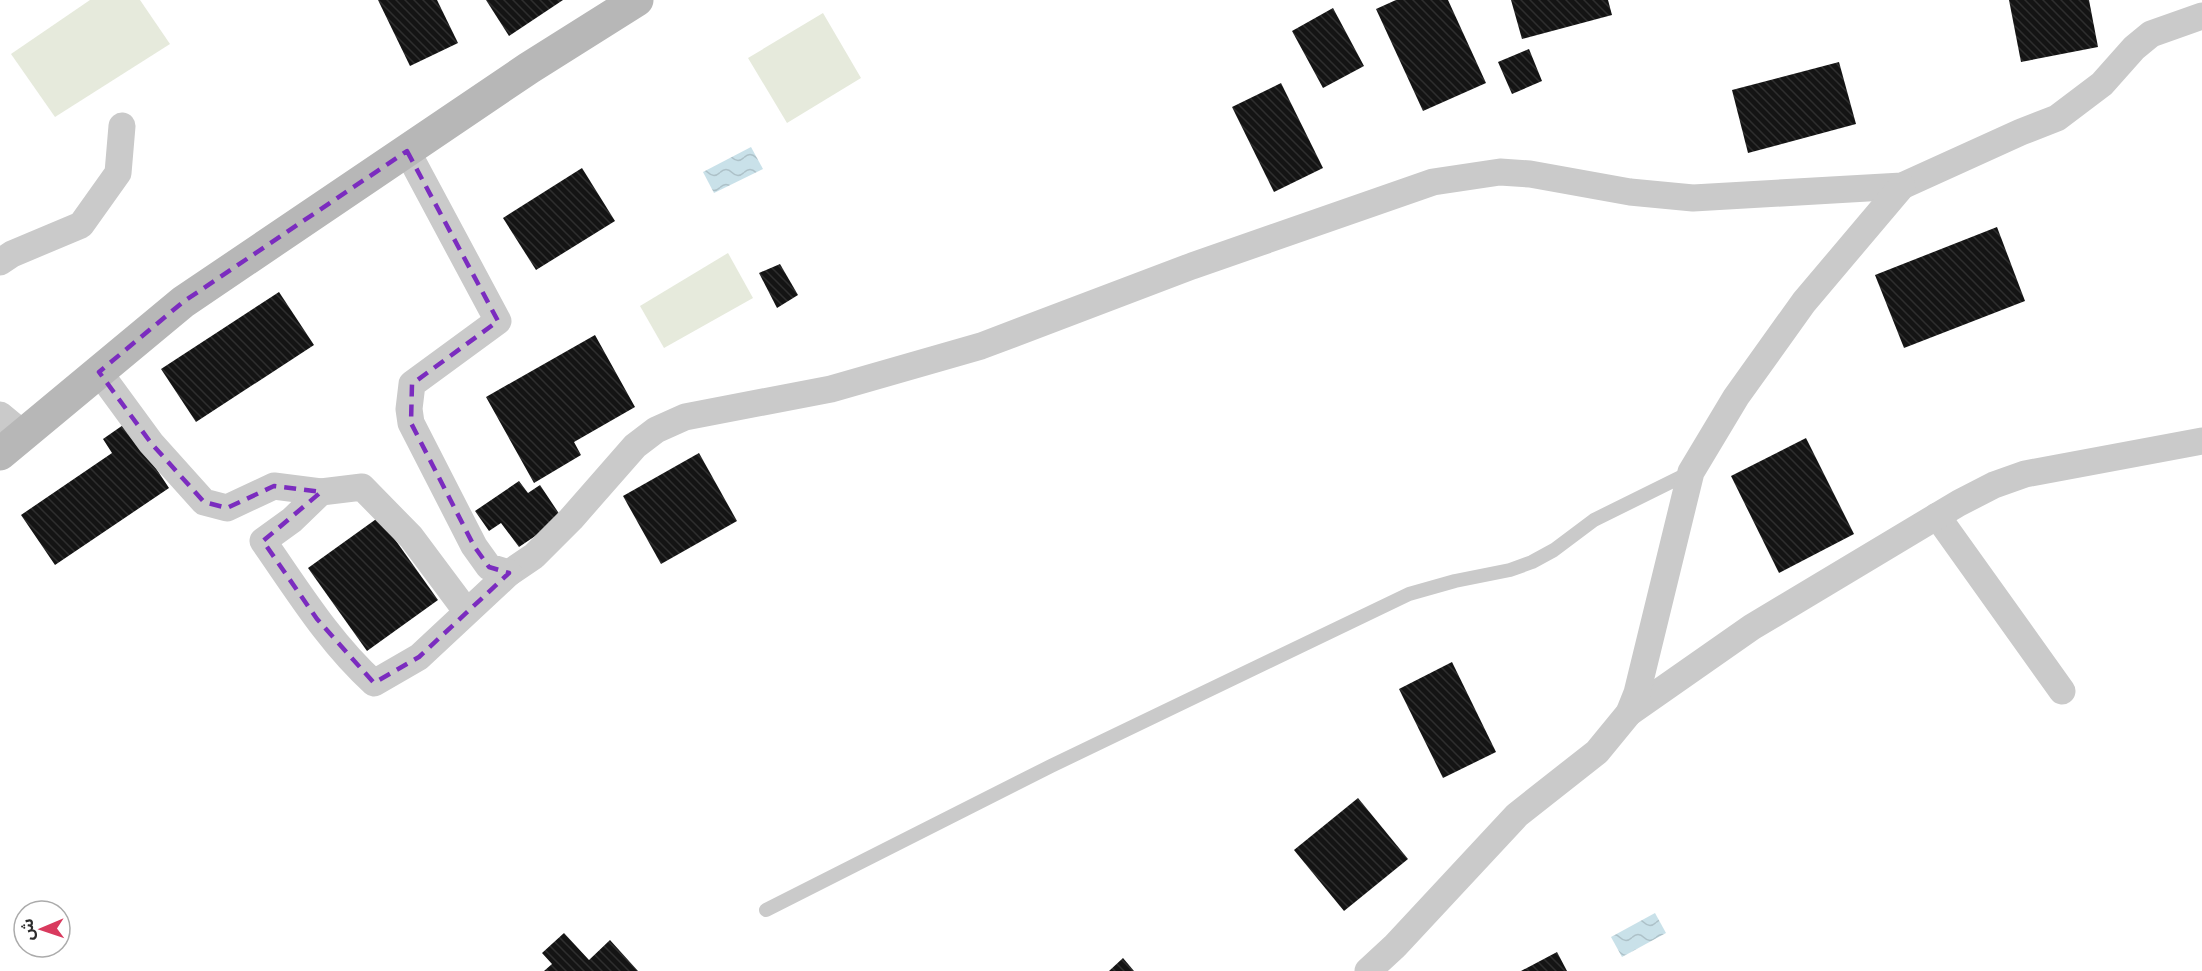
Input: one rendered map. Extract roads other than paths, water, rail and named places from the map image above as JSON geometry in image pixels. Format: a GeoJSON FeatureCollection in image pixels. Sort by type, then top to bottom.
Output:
{"type":"FeatureCollection","features":[{"type":"Feature","properties":{"kind":"main road"},"geometry":{"type":"LineString","coordinates":[[8,434],[99,372],[183,302],[529,68],[637,0]]}},
{"type":"Feature","properties":{"kind":"street"},"geometry":{"type":"LineString","coordinates":[[321,492],[292,520],[263,541],[317,620],[350,661],[374,683],[419,657],[508,573],[534,556],[571,519],[635,446],[656,430],[685,417],[831,389],[981,346],[1192,266],[1433,182],[1500,172],[1530,174],[1630,192],[1693,198],[1902,186],[2057,118],[2102,84],[2134,48],[2151,34],[2202,16]]}},
{"type":"Feature","properties":{"kind":"street"},"geometry":{"type":"LineString","coordinates":[[0,262],[12,254],[81,225],[118,173],[122,126]]}},
{"type":"Feature","properties":{"kind":"street"},"geometry":{"type":"LineString","coordinates":[[407,151],[498,321],[412,384],[408,409],[411,423],[474,546],[489,567],[508,573]]}},
{"type":"Feature","properties":{"kind":"street"},"geometry":{"type":"LineString","coordinates":[[1629,713],[1637,693],[1691,472],[1736,397],[1804,302],[1902,186]]}},
{"type":"Feature","properties":{"kind":"street"},"geometry":{"type":"LineString","coordinates":[[99,372],[151,443],[204,502],[227,508],[274,486],[321,492],[362,487],[411,537],[467,612]]}},
{"type":"Feature","properties":{"kind":"street"},"geometry":{"type":"LineString","coordinates":[[1368,971],[1395,946],[1517,815],[1597,752],[1629,713],[1752,627],[1937,516],[1994,485],[2025,474],[2202,441]]}},
{"type":"Feature","properties":{"kind":"street"},"geometry":{"type":"LineString","coordinates":[[1937,516],[2062,691]]}},
{"type":"Feature","properties":{"kind":"lane"},"geometry":{"type":"LineString","coordinates":[[766,910],[1051,766],[1409,594],[1455,581],[1510,570],[1532,561],[1554,550],[1594,520],[1691,472]]}},
{"type":"Feature","properties":{"kind":"water"},"geometry":{"type":"Polygon","coordinates":[[[751,147],[763,169],[714,193],[703,172],[751,147]]]}},
{"type":"Feature","properties":{"kind":"water"},"geometry":{"type":"Polygon","coordinates":[[[1655,913],[1666,933],[1622,957],[1611,937],[1655,913]]]}}]}
